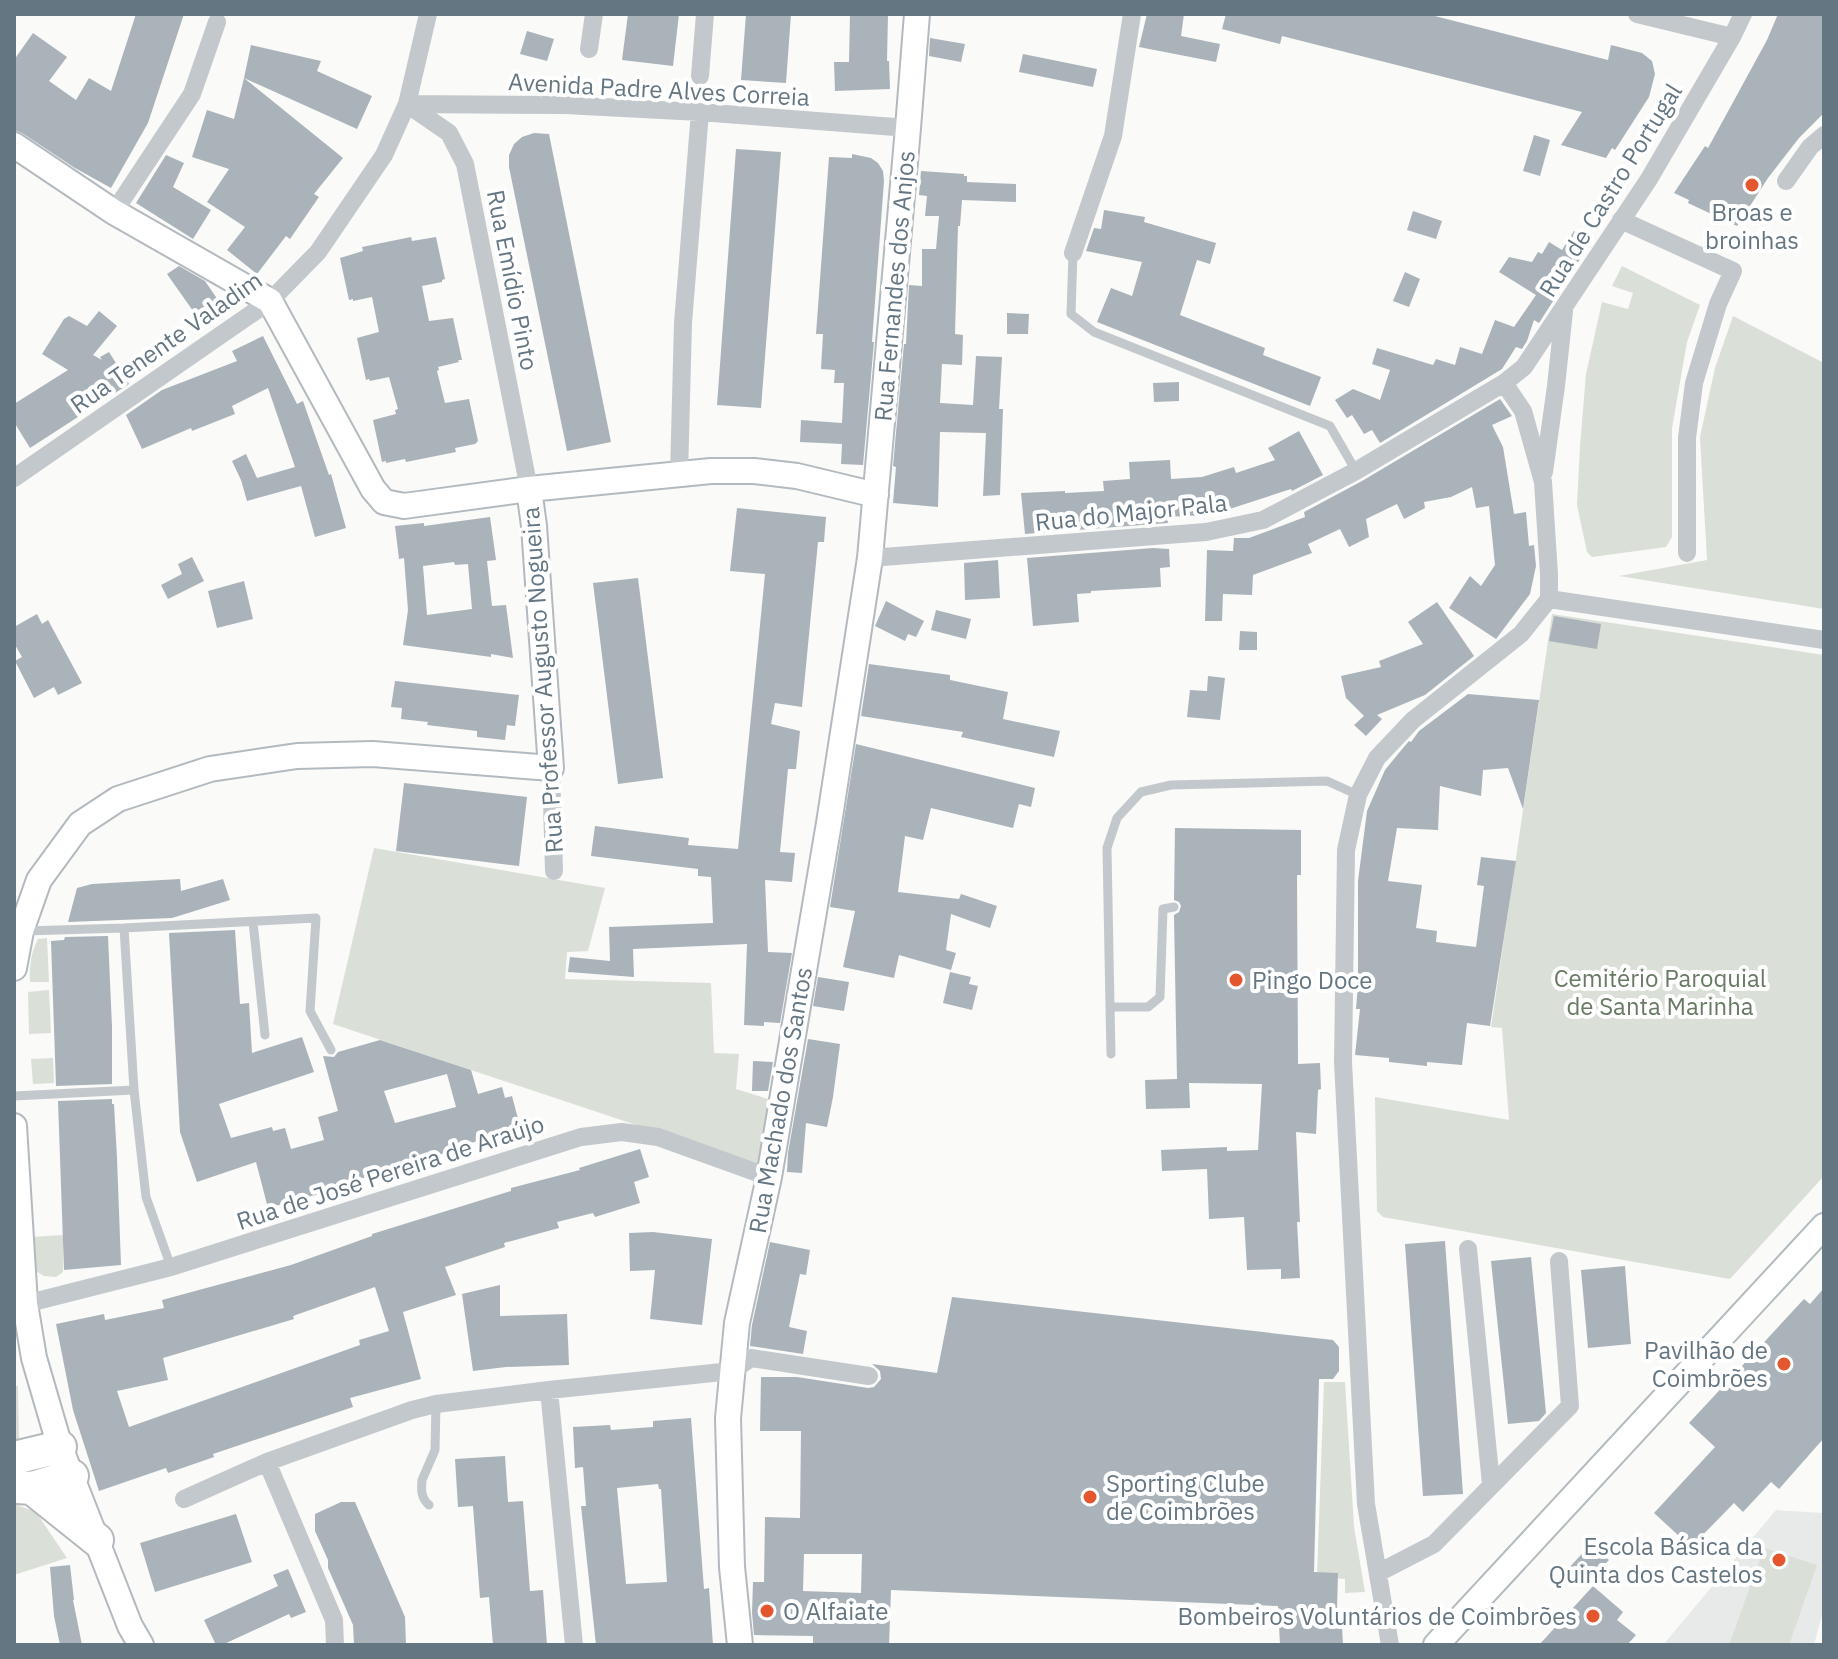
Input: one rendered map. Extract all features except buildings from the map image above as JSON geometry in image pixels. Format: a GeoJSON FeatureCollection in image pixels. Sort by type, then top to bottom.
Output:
{"type":"FeatureCollection","features":[{"type":"Feature","properties":{"kind":"highway"},"geometry":{"type":"LineString","coordinates":[[14,1458],[66,1462]]}},
{"type":"Feature","properties":{"kind":"highway"},"geometry":{"type":"LineString","coordinates":[[66,1462],[23,1487],[93,1530]]}},
{"type":"Feature","properties":{"kind":"street","name":"Rua Tenente Valadim"},"geometry":{"type":"LineString","coordinates":[[14,478],[270,301],[318,252],[384,155],[407,104],[428,14]]}},
{"type":"Feature","properties":{"kind":"street"},"geometry":{"type":"LineString","coordinates":[[589,49],[594,14]]}},
{"type":"Feature","properties":{"kind":"street"},"geometry":{"type":"LineString","coordinates":[[700,76],[705,14]]}},
{"type":"Feature","properties":{"kind":"street","name":"Rua Fernandes dos Anjos"},"geometry":{"type":"LineString","coordinates":[[870,558],[917,14]]}},
{"type":"Feature","properties":{"kind":"street"},"geometry":{"type":"LineString","coordinates":[[1073,253],[1113,136],[1132,14]]}},
{"type":"Feature","properties":{"kind":"street"},"geometry":{"type":"LineString","coordinates":[[1637,14],[1732,37]]}},
{"type":"Feature","properties":{"kind":"street","name":"Rua de Castro Portugal"},"geometry":{"type":"LineString","coordinates":[[1504,383],[1524,367],[1649,179],[1743,14]]}},
{"type":"Feature","properties":{"kind":"street"},"geometry":{"type":"LineString","coordinates":[[114,212],[192,94],[217,22]]}},
{"type":"Feature","properties":{"kind":"street","name":"Avenida Padre Alves Correia"},"geometry":{"type":"LineString","coordinates":[[407,104],[565,105],[908,128]]}},
{"type":"Feature","properties":{"kind":"street","name":"Rua Emídio Pinto"},"geometry":{"type":"LineString","coordinates":[[407,104],[449,133],[465,164],[529,489]]}},
{"type":"Feature","properties":{"kind":"street"},"geometry":{"type":"LineString","coordinates":[[679,475],[683,323],[700,112]]}},
{"type":"Feature","properties":{"kind":"street"},"geometry":{"type":"LineString","coordinates":[[1786,181],[1810,147],[1824,135]]}},
{"type":"Feature","properties":{"kind":"street"},"geometry":{"type":"LineString","coordinates":[[14,145],[114,212],[270,301],[373,489],[384,502],[404,506],[529,489],[711,471],[754,471],[797,476],[876,495]]}},
{"type":"Feature","properties":{"kind":"street"},"geometry":{"type":"LineString","coordinates":[[1621,220],[1733,271],[1718,304],[1694,383],[1687,438],[1687,553]]}},
{"type":"Feature","properties":{"kind":"street"},"geometry":{"type":"LineString","coordinates":[[1390,1645],[1366,1504],[1343,1062],[1346,850],[1358,795],[1377,758],[1413,720],[1521,634],[1549,599],[1543,482],[1564,308]]}},
{"type":"Feature","properties":{"kind":"street"},"geometry":{"type":"LineString","coordinates":[[1524,367],[1544,373],[1556,386]]}},
{"type":"Feature","properties":{"kind":"street"},"geometry":{"type":"LineString","coordinates":[[1504,383],[1523,411],[1543,482]]}},
{"type":"Feature","properties":{"kind":"street","name":"Rua do Major Pala"},"geometry":{"type":"LineString","coordinates":[[870,558],[1206,532],[1263,520],[1356,471],[1504,383]]}},
{"type":"Feature","properties":{"kind":"street","name":"Rua Professor Augusto Nogueira"},"geometry":{"type":"LineString","coordinates":[[529,489],[551,768],[554,871]]}},
{"type":"Feature","properties":{"kind":"street","name":"Rua Machado dos Santos"},"geometry":{"type":"LineString","coordinates":[[740,1645],[732,1567],[728,1418],[737,1323],[769,1177],[870,558]]}},
{"type":"Feature","properties":{"kind":"street"},"geometry":{"type":"LineString","coordinates":[[1549,599],[1824,640]]}},
{"type":"Feature","properties":{"kind":"street"},"geometry":{"type":"LineString","coordinates":[[14,968],[21,931],[39,880],[80,824],[118,799],[210,769],[297,756],[373,754],[551,768]]}},
{"type":"Feature","properties":{"kind":"street"},"geometry":{"type":"LineString","coordinates":[[14,1126],[25,1304],[34,1358],[66,1462],[130,1626],[141,1645]]}},
{"type":"Feature","properties":{"kind":"street","name":"Rua de José Pereira de Araújo"},"geometry":{"type":"LineString","coordinates":[[25,1304],[171,1267],[581,1137],[622,1132],[658,1137],[769,1177]]}},
{"type":"Feature","properties":{"kind":"street"},"geometry":{"type":"LineString","coordinates":[[1436,1645],[1824,1226]]}},
{"type":"Feature","properties":{"kind":"street"},"geometry":{"type":"LineString","coordinates":[[1468,1249],[1491,1484]]}},
{"type":"Feature","properties":{"kind":"street"},"geometry":{"type":"LineString","coordinates":[[1378,1573],[1434,1544],[1570,1406],[1559,1261]]}},
{"type":"Feature","properties":{"kind":"street"},"geometry":{"type":"LineString","coordinates":[[184,1499],[267,1462],[436,1404],[732,1371],[751,1358],[869,1376]]}},
{"type":"Feature","properties":{"kind":"street"},"geometry":{"type":"LineString","coordinates":[[549,1390],[574,1645]]}},
{"type":"Feature","properties":{"kind":"street"},"geometry":{"type":"LineString","coordinates":[[267,1462],[334,1620],[335,1645]]}},
{"type":"Feature","properties":{"kind":"lane"},"geometry":{"type":"LineString","coordinates":[[1073,253],[1071,314],[1094,332],[1330,426],[1356,471]]}},
{"type":"Feature","properties":{"kind":"lane"},"geometry":{"type":"LineString","coordinates":[[1111,1054],[1107,848],[1117,818],[1141,792],[1171,785],[1327,781],[1358,795]]}},
{"type":"Feature","properties":{"kind":"lane"},"geometry":{"type":"LineString","coordinates":[[1110,1007],[1148,1007],[1160,997],[1163,909],[1174,907]]}},
{"type":"Feature","properties":{"kind":"lane"},"geometry":{"type":"LineString","coordinates":[[21,931],[316,918],[310,1011],[331,1050]]}},
{"type":"Feature","properties":{"kind":"lane"},"geometry":{"type":"LineString","coordinates":[[253,922],[265,1035]]}},
{"type":"Feature","properties":{"kind":"lane"},"geometry":{"type":"LineString","coordinates":[[124,928],[134,1090],[146,1197],[171,1267]]}},
{"type":"Feature","properties":{"kind":"lane"},"geometry":{"type":"LineString","coordinates":[[14,1096],[134,1090]]}},
{"type":"Feature","properties":{"kind":"lane"},"geometry":{"type":"LineString","coordinates":[[429,1505],[423,1498],[422,1480],[435,1450],[436,1404]]}},
{"type":"Feature","properties":{"kind":"shaded area","name":"Escola Básica da Quinta dos Castelos"},"geometry":{"type":"Polygon","coordinates":[[[1776,1510],[1824,1513],[1824,1607],[1814,1645],[1663,1645],[1776,1510]]]}},
{"type":"Feature","properties":{"kind":"green space"},"geometry":{"type":"Polygon","coordinates":[[[1622,266],[1700,305],[1687,342],[1672,428],[1672,537],[1666,547],[1592,557],[1587,552],[1577,505],[1586,374],[1602,302],[1628,309],[1633,293],[1612,286],[1622,266]]]}},
{"type":"Feature","properties":{"kind":"green space"},"geometry":{"type":"Polygon","coordinates":[[[1733,316],[1824,363],[1824,609],[1619,576],[1707,560],[1700,437],[1715,368],[1733,316]]]}},
{"type":"Feature","properties":{"kind":"green space","name":"Cemitério Paroquial de Santa Marinha"},"geometry":{"type":"Polygon","coordinates":[[[1552,614],[1824,655],[1824,1176],[1730,1279],[1383,1217],[1377,1211],[1375,1097],[1509,1120],[1502,1028],[1491,1027],[1552,614]]]}},
{"type":"Feature","properties":{"kind":"green space"},"geometry":{"type":"Polygon","coordinates":[[[374,848],[605,888],[588,951],[567,952],[565,979],[711,983],[714,1053],[739,1054],[736,1089],[771,1100],[759,1166],[333,1024],[374,848]]]}},
{"type":"Feature","properties":{"kind":"green space"},"geometry":{"type":"Polygon","coordinates":[[[47,938],[49,982],[30,982],[31,960],[36,944],[38,939],[47,938]]]}},
{"type":"Feature","properties":{"kind":"green space"},"geometry":{"type":"Polygon","coordinates":[[[49,990],[51,1033],[29,1034],[28,992],[49,990]]]}},
{"type":"Feature","properties":{"kind":"green space"},"geometry":{"type":"Polygon","coordinates":[[[53,1058],[54,1083],[33,1084],[31,1059],[53,1058]]]}},
{"type":"Feature","properties":{"kind":"green space"},"geometry":{"type":"Polygon","coordinates":[[[63,1235],[63,1272],[56,1277],[44,1276],[33,1269],[32,1237],[63,1235]]]}},
{"type":"Feature","properties":{"kind":"green space"},"geometry":{"type":"Polygon","coordinates":[[[1324,1382],[1345,1382],[1354,1527],[1365,1592],[1345,1593],[1345,1579],[1317,1577],[1324,1382]]]}},
{"type":"Feature","properties":{"kind":"green space"},"geometry":{"type":"Polygon","coordinates":[[[14,1386],[18,1386],[19,1441],[14,1441],[14,1386]]]}},
{"type":"Feature","properties":{"kind":"green space"},"geometry":{"type":"Polygon","coordinates":[[[14,1504],[36,1512],[67,1558],[14,1575],[14,1504]]]}},
{"type":"Feature","properties":{"kind":"green space"},"geometry":{"type":"Polygon","coordinates":[[[1764,1548],[1817,1565],[1789,1645],[1729,1645],[1764,1548]]]}},
{"type":"Feature","properties":{"kind":"place","name":"Broas e broinhas"},"geometry":{"type":"Point","coordinates":[1752,185]}},
{"type":"Feature","properties":{"kind":"place","name":"Pingo Doce"},"geometry":{"type":"Point","coordinates":[1236,980]}},
{"type":"Feature","properties":{"kind":"place","name":"Pavilhão de Coimbrões"},"geometry":{"type":"Point","coordinates":[1784,1364]}},
{"type":"Feature","properties":{"kind":"place","name":"Sporting Clube de Coimbrões"},"geometry":{"type":"Point","coordinates":[1090,1497]}},
{"type":"Feature","properties":{"kind":"place","name":"Escola Básica da Quinta dos Castelos"},"geometry":{"type":"Point","coordinates":[1779,1560]}},
{"type":"Feature","properties":{"kind":"place","name":"O Alfaiate"},"geometry":{"type":"Point","coordinates":[767,1611]}},
{"type":"Feature","properties":{"kind":"place","name":"Bombeiros Voluntários de Coimbrões"},"geometry":{"type":"Point","coordinates":[1593,1616]}}]}
